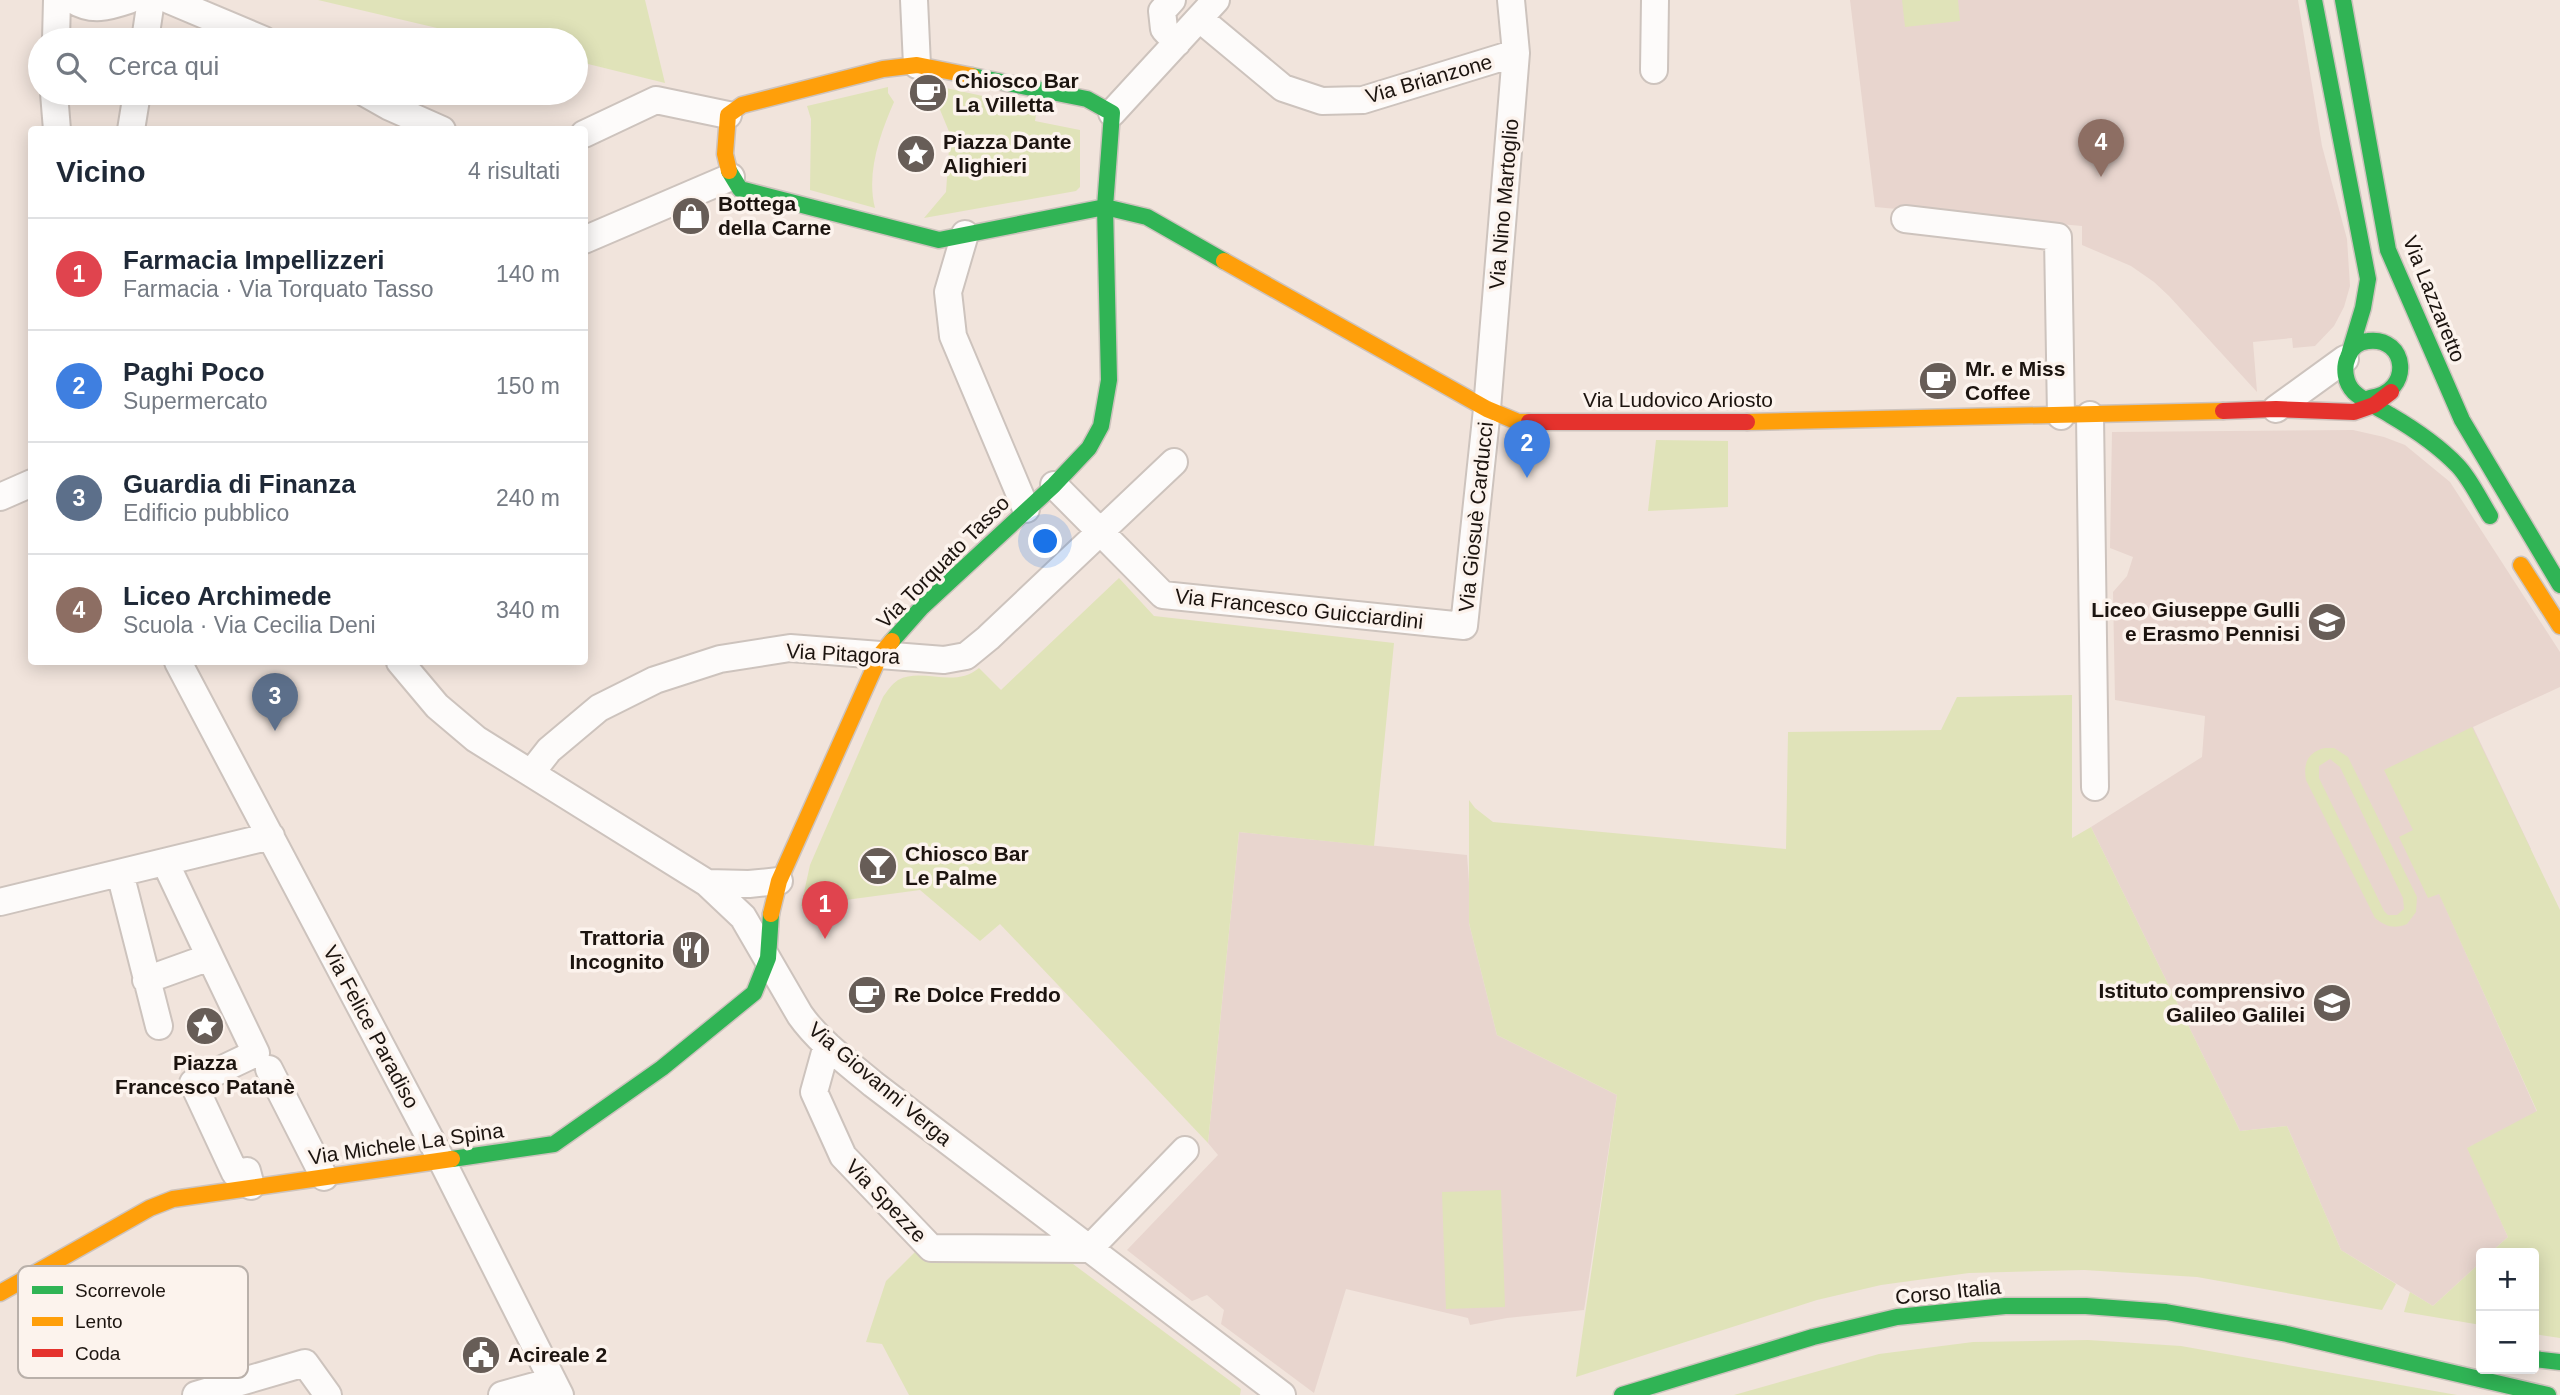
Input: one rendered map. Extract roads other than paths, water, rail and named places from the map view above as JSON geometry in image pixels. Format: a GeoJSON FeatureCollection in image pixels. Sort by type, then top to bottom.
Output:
{"type":"FeatureCollection","features":[{"type":"Feature","properties":{"kind":"street"},"geometry":{"type":"LineString","coordinates":[[56,28],[57,0]]}},
{"type":"Feature","properties":{"kind":"street"},"geometry":{"type":"LineString","coordinates":[[73,0],[85,8],[115,2]]}},
{"type":"Feature","properties":{"kind":"street"},"geometry":{"type":"LineString","coordinates":[[147,28],[151,0]]}},
{"type":"Feature","properties":{"kind":"street"},"geometry":{"type":"LineString","coordinates":[[169,0],[236,28]]}},
{"type":"Feature","properties":{"kind":"street"},"geometry":{"type":"LineString","coordinates":[[914,0],[917,59]]}},
{"type":"Feature","properties":{"kind":"street"},"geometry":{"type":"LineString","coordinates":[[1171,0],[1161,11],[1164,29],[1177,43]]}},
{"type":"Feature","properties":{"kind":"street","name":"Via Nino Martoglio"},"geometry":{"type":"LineString","coordinates":[[1487,409],[1516,52],[1511,0]]}},
{"type":"Feature","properties":{"kind":"street"},"geometry":{"type":"LineString","coordinates":[[1654,70],[1655,0]]}},
{"type":"Feature","properties":{"kind":"street"},"geometry":{"type":"LineString","coordinates":[[2314,0],[2368,279],[2344,378],[2348,386],[2412,428],[2459,467],[2560,626]]}},
{"type":"Feature","properties":{"kind":"street","name":"Via Lazzaretto"},"geometry":{"type":"LineString","coordinates":[[2343,0],[2388,250],[2462,421],[2560,585]]}},
{"type":"Feature","properties":{"kind":"street"},"geometry":{"type":"LineString","coordinates":[[588,132],[656,100],[718,113],[917,59],[1087,99],[1115,110],[1208,9]]}},
{"type":"Feature","properties":{"kind":"street","name":"Via Brianzone"},"geometry":{"type":"LineString","coordinates":[[1208,9],[1283,88],[1322,101],[1373,97],[1516,52]]}},
{"type":"Feature","properties":{"kind":"street"},"geometry":{"type":"LineString","coordinates":[[55,105],[57,126]]}},
{"type":"Feature","properties":{"kind":"street"},"geometry":{"type":"LineString","coordinates":[[132,126],[135,105]]}},
{"type":"Feature","properties":{"kind":"street"},"geometry":{"type":"LineString","coordinates":[[386,105],[433,126]]}},
{"type":"Feature","properties":{"kind":"street","name":"Via Torquato Tasso"},"geometry":{"type":"LineString","coordinates":[[768,958],[769,923],[779,881],[880,655],[922,607],[1054,485],[1089,448],[1101,426],[1109,380],[1105,207],[1115,110]]}},
{"type":"Feature","properties":{"kind":"street"},"geometry":{"type":"LineString","coordinates":[[718,113],[724,162],[740,189],[939,240],[1105,207]]}},
{"type":"Feature","properties":{"kind":"street"},"geometry":{"type":"LineString","coordinates":[[588,238],[731,177]]}},
{"type":"Feature","properties":{"kind":"street","name":"Via Ludovico Ariosto"},"geometry":{"type":"LineString","coordinates":[[1105,207],[1147,218],[1487,409],[1518,422],[1752,422],[2276,409],[2354,412],[2369,401]]}},
{"type":"Feature","properties":{"kind":"street"},"geometry":{"type":"LineString","coordinates":[[1905,219],[2059,237],[2061,416]]}},
{"type":"Feature","properties":{"kind":"street"},"geometry":{"type":"LineString","coordinates":[[965,234],[948,292],[953,336],[1026,509]]}},
{"type":"Feature","properties":{"kind":"street"},"geometry":{"type":"LineString","coordinates":[[2388,250],[2405,334],[2410,378]]}},
{"type":"Feature","properties":{"kind":"street"},"geometry":{"type":"LineString","coordinates":[[2276,409],[2358,345],[2377,341],[2394,350],[2410,378],[2437,392],[2462,421]]}},
{"type":"Feature","properties":{"kind":"street"},"geometry":{"type":"LineString","coordinates":[[2369,401],[2391,392],[2410,378]]}},
{"type":"Feature","properties":{"kind":"street","name":"Via Giosuè Carducci"},"geometry":{"type":"LineString","coordinates":[[1464,626],[1487,409]]}},
{"type":"Feature","properties":{"kind":"street"},"geometry":{"type":"LineString","coordinates":[[2090,415],[2095,787]]}},
{"type":"Feature","properties":{"kind":"street","name":"Via Pitagora"},"geometry":{"type":"LineString","coordinates":[[531,773],[549,750],[600,708],[655,680],[720,659],[790,648],[944,660],[965,656],[988,638],[1174,462]]}},
{"type":"Feature","properties":{"kind":"street"},"geometry":{"type":"LineString","coordinates":[[0,497],[28,485]]}},
{"type":"Feature","properties":{"kind":"street","name":"Via Francesco Guicciardini"},"geometry":{"type":"LineString","coordinates":[[1054,485],[1163,594],[1464,626]]}},
{"type":"Feature","properties":{"kind":"street","name":"Via Felice Paradiso"},"geometry":{"type":"LineString","coordinates":[[180,665],[442,1161],[557,1388]]}},
{"type":"Feature","properties":{"kind":"street","name":"Via Giovanni Verga"},"geometry":{"type":"LineString","coordinates":[[403,665],[437,706],[475,738],[708,883],[743,918],[800,1015],[827,1045],[873,1084],[1268,1390]]}},
{"type":"Feature","properties":{"kind":"street"},"geometry":{"type":"LineString","coordinates":[[0,902],[271,836]]}},
{"type":"Feature","properties":{"kind":"street"},"geometry":{"type":"LineString","coordinates":[[165,862],[256,1053],[193,1083],[235,1173],[247,1171],[251,1186]]}},
{"type":"Feature","properties":{"kind":"street"},"geometry":{"type":"LineString","coordinates":[[120,873],[159,1026]]}},
{"type":"Feature","properties":{"kind":"street"},"geometry":{"type":"LineString","coordinates":[[708,883],[749,884],[779,881]]}},
{"type":"Feature","properties":{"kind":"street"},"geometry":{"type":"LineString","coordinates":[[146,980],[210,957]]}},
{"type":"Feature","properties":{"kind":"street","name":"Via Michele La Spina"},"geometry":{"type":"LineString","coordinates":[[48,1266],[150,1208],[183,1196],[554,1144],[662,1068],[754,993],[768,958]]}},
{"type":"Feature","properties":{"kind":"street","name":"Via Spezze"},"geometry":{"type":"LineString","coordinates":[[827,1045],[814,1092],[843,1156],[931,1248],[1089,1249]]}},
{"type":"Feature","properties":{"kind":"street"},"geometry":{"type":"LineString","coordinates":[[269,1069],[324,1177]]}},
{"type":"Feature","properties":{"kind":"street"},"geometry":{"type":"LineString","coordinates":[[1089,1249],[1185,1150]]}},
{"type":"Feature","properties":{"kind":"street","name":"Via Michele La Spina"},"geometry":{"type":"LineString","coordinates":[[0,1293],[18,1283]]}},
{"type":"Feature","properties":{"kind":"street","name":"Corso Italia"},"geometry":{"type":"LineString","coordinates":[[1622,1395],[1813,1337],[1885,1320],[2006,1306],[2086,1306],[2166,1312],[2287,1335]]}},
{"type":"Feature","properties":{"kind":"street"},"geometry":{"type":"LineString","coordinates":[[2287,1335],[2415,1346]]}},
{"type":"Feature","properties":{"kind":"street"},"geometry":{"type":"LineString","coordinates":[[2287,1335],[2548,1395]]}},
{"type":"Feature","properties":{"kind":"street"},"geometry":{"type":"LineString","coordinates":[[2539,1360],[2560,1362]]}},
{"type":"Feature","properties":{"kind":"street"},"geometry":{"type":"LineString","coordinates":[[196,1395],[305,1363],[328,1395]]}},
{"type":"Feature","properties":{"kind":"street"},"geometry":{"type":"LineString","coordinates":[[502,1395],[557,1388]]}},
{"type":"Feature","properties":{"kind":"place","name":"Chiosco Bar La Villetta"},"geometry":{"type":"Point","coordinates":[928,93]}},
{"type":"Feature","properties":{"kind":"place","name":"Piazza Dante Alighieri"},"geometry":{"type":"Point","coordinates":[916,154]}},
{"type":"Feature","properties":{"kind":"place","name":"Liceo Archimede"},"geometry":{"type":"Point","coordinates":[2101,177]}},
{"type":"Feature","properties":{"kind":"place","name":"Bottega della Carne"},"geometry":{"type":"Point","coordinates":[691,216]}},
{"type":"Feature","properties":{"kind":"place","name":"Mr. e Miss Coffee"},"geometry":{"type":"Point","coordinates":[1938,381]}},
{"type":"Feature","properties":{"kind":"place","name":"Paghi Poco"},"geometry":{"type":"Point","coordinates":[1527,478]}},
{"type":"Feature","properties":{"kind":"place","name":"Liceo Giuseppe Gulli e Erasmo Pennisi"},"geometry":{"type":"Point","coordinates":[2327,622]}},
{"type":"Feature","properties":{"kind":"place","name":"Guardia di Finanza"},"geometry":{"type":"Point","coordinates":[275,731]}},
{"type":"Feature","properties":{"kind":"place","name":"Chiosco Bar Le Palme"},"geometry":{"type":"Point","coordinates":[878,866]}},
{"type":"Feature","properties":{"kind":"place","name":"Farmacia Impellizzeri"},"geometry":{"type":"Point","coordinates":[825,939]}},
{"type":"Feature","properties":{"kind":"place","name":"Trattoria Incognito"},"geometry":{"type":"Point","coordinates":[691,950]}},
{"type":"Feature","properties":{"kind":"place","name":"Re Dolce Freddo"},"geometry":{"type":"Point","coordinates":[867,995]}},
{"type":"Feature","properties":{"kind":"place","name":"Istituto comprensivo Galileo Galilei"},"geometry":{"type":"Point","coordinates":[2332,1003]}},
{"type":"Feature","properties":{"kind":"place","name":"Piazza Francesco Patanè"},"geometry":{"type":"Point","coordinates":[205,1026]}},
{"type":"Feature","properties":{"kind":"place","name":"Acireale 2"},"geometry":{"type":"Point","coordinates":[481,1355]}}]}
